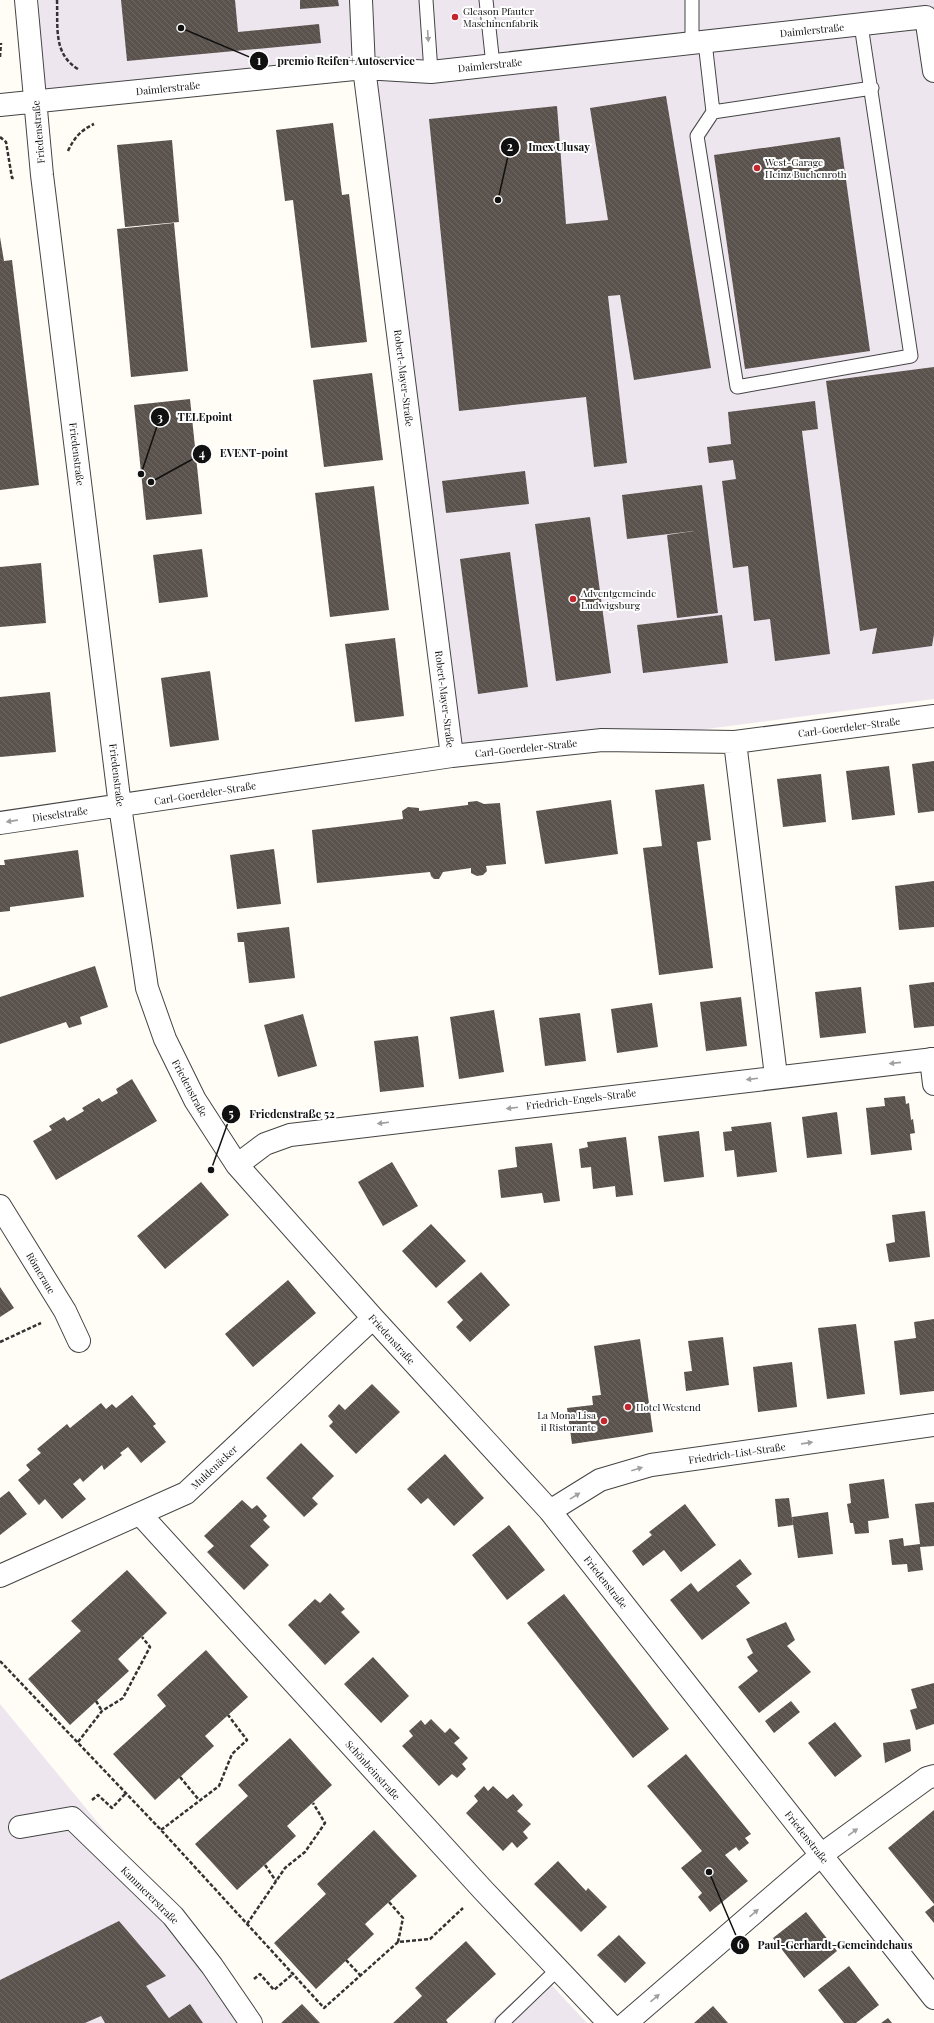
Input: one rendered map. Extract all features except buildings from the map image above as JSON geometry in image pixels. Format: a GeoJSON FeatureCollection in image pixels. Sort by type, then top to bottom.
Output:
{"type":"FeatureCollection","features":[{"type":"Feature","properties":{"kind":"street","name":"Friedenstraße"},"geometry":{"type":"LineString","coordinates":[[26,0],[44,190],[120,806],[147,988],[165,1039],[195,1100],[237,1165],[373,1318],[550,1511],[934,1998]]}},
{"type":"Feature","properties":{"kind":"street","name":"Robert-Mayer-Straße"},"geometry":{"type":"LineString","coordinates":[[361,0],[364,68],[452,756]]}},
{"type":"Feature","properties":{"kind":"street","name":"Daimlerstraße"},"geometry":{"type":"LineString","coordinates":[[0,105],[35,103],[364,68],[431,72],[926,17],[934,71]]}},
{"type":"Feature","properties":{"kind":"street","name":"Carl-Goerdeler-Straße"},"geometry":{"type":"LineString","coordinates":[[120,806],[452,756],[602,740],[735,742],[934,716]]}},
{"type":"Feature","properties":{"kind":"street"},"geometry":{"type":"LineString","coordinates":[[735,742],[776,1076]]}},
{"type":"Feature","properties":{"kind":"street","name":"Dieselstraße"},"geometry":{"type":"LineString","coordinates":[[0,823],[120,806]]}},
{"type":"Feature","properties":{"kind":"street"},"geometry":{"type":"LineString","coordinates":[[932,1059],[934,1084]]}},
{"type":"Feature","properties":{"kind":"street","name":"Friedrich-Engels-Straße"},"geometry":{"type":"LineString","coordinates":[[237,1165],[265,1144],[290,1135],[776,1076],[932,1059]]}},
{"type":"Feature","properties":{"kind":"street","name":"Römeraue"},"geometry":{"type":"LineString","coordinates":[[0,1206],[65,1312],[78,1341]]}},
{"type":"Feature","properties":{"kind":"street","name":"Muldenäcker"},"geometry":{"type":"LineString","coordinates":[[0,1576],[186,1493],[373,1318]]}},
{"type":"Feature","properties":{"kind":"street","name":"Friedrich-List-Straße"},"geometry":{"type":"LineString","coordinates":[[550,1511],[600,1480],[651,1465],[934,1425]]}},
{"type":"Feature","properties":{"kind":"street","name":"Schönbeinstraße"},"geometry":{"type":"LineString","coordinates":[[141,1514],[483,1890],[609,2023]]}},
{"type":"Feature","properties":{"kind":"street"},"geometry":{"type":"LineString","coordinates":[[626,2023],[821,1855],[928,1778],[934,1776]]}},
{"type":"Feature","properties":{"kind":"street","name":"Kammererstraße"},"geometry":{"type":"LineString","coordinates":[[20,1827],[72,1818],[172,1916],[212,1966],[251,2023]]}},
{"type":"Feature","properties":{"kind":"lane"},"geometry":{"type":"LineString","coordinates":[[426,0],[431,72]]}},
{"type":"Feature","properties":{"kind":"lane"},"geometry":{"type":"LineString","coordinates":[[486,0],[494,65]]}},
{"type":"Feature","properties":{"kind":"lane"},"geometry":{"type":"LineString","coordinates":[[692,0],[698,43],[713,112],[697,136],[737,387],[911,356],[862,25]]}},
{"type":"Feature","properties":{"kind":"lane"},"geometry":{"type":"LineString","coordinates":[[713,112],[872,88]]}},
{"type":"Feature","properties":{"kind":"lane"},"geometry":{"type":"LineString","coordinates":[[502,2023],[558,1969]]}},
{"type":"Feature","properties":{"kind":"path"},"geometry":{"type":"LineString","coordinates":[[0,1342],[65,1312]]}},
{"type":"Feature","properties":{"kind":"path"},"geometry":{"type":"LineString","coordinates":[[78,1742],[102,1711],[123,1698],[127,1692],[150,1647],[142,1637]]}},
{"type":"Feature","properties":{"kind":"path"},"geometry":{"type":"LineString","coordinates":[[0,1661],[161,1830],[324,2008],[398,1942],[430,1939],[483,1890]]}},
{"type":"Feature","properties":{"kind":"path"},"geometry":{"type":"LineString","coordinates":[[96,1701],[102,1711]]}},
{"type":"Feature","properties":{"kind":"path"},"geometry":{"type":"LineString","coordinates":[[161,1830],[219,1786],[232,1754],[247,1740],[228,1716]]}},
{"type":"Feature","properties":{"kind":"path"},"geometry":{"type":"LineString","coordinates":[[180,1778],[199,1800]]}},
{"type":"Feature","properties":{"kind":"path"},"geometry":{"type":"LineString","coordinates":[[98,1795],[112,1808],[126,1793]]}},
{"type":"Feature","properties":{"kind":"path"},"geometry":{"type":"LineString","coordinates":[[247,1924],[285,1868],[305,1852],[325,1824],[313,1803]]}},
{"type":"Feature","properties":{"kind":"path"},"geometry":{"type":"LineString","coordinates":[[264,1864],[276,1881]]}},
{"type":"Feature","properties":{"kind":"path"},"geometry":{"type":"LineString","coordinates":[[389,1902],[402,1918],[398,1942]]}},
{"type":"Feature","properties":{"kind":"path"},"geometry":{"type":"LineString","coordinates":[[346,1960],[360,1975]]}},
{"type":"Feature","properties":{"kind":"path"},"geometry":{"type":"LineString","coordinates":[[260,1974],[274,1990],[294,1974]]}},
{"type":"Feature","properties":{"kind":"shaded area"},"geometry":{"type":"Polygon","coordinates":[[[39,0],[934,0],[934,699],[448,763],[375,72],[42,113],[39,0]]]}},
{"type":"Feature","properties":{"kind":"shaded area"},"geometry":{"type":"Polygon","coordinates":[[[0,1704],[85,1807],[262,2023],[0,2023],[0,1704]]]}},
{"type":"Feature","properties":{"kind":"shaded area"},"geometry":{"type":"Polygon","coordinates":[[[542,1975],[587,2023],[489,2023],[542,1975]]]}},
{"type":"Feature","properties":{"kind":"place","name":"Gleason Pfauter Maschinenfabrik"},"geometry":{"type":"Point","coordinates":[455,17]}},
{"type":"Feature","properties":{"kind":"place","name":"premio Reifen+Autoservice"},"geometry":{"type":"Point","coordinates":[181,28]}},
{"type":"Feature","properties":{"kind":"place","name":"West-Garage Heinz Buchenroth"},"geometry":{"type":"Point","coordinates":[757,168]}},
{"type":"Feature","properties":{"kind":"place","name":"Imex Ulusay"},"geometry":{"type":"Point","coordinates":[498,200]}},
{"type":"Feature","properties":{"kind":"place","name":"TELEpoint"},"geometry":{"type":"Point","coordinates":[141,474]}},
{"type":"Feature","properties":{"kind":"place","name":"EVENT-point"},"geometry":{"type":"Point","coordinates":[151,482]}},
{"type":"Feature","properties":{"kind":"place","name":"Adventgemeinde Ludwigsburg"},"geometry":{"type":"Point","coordinates":[573,599]}},
{"type":"Feature","properties":{"kind":"place","name":"Friedenstraße 52"},"geometry":{"type":"Point","coordinates":[211,1170]}},
{"type":"Feature","properties":{"kind":"place","name":"Hotel Westend"},"geometry":{"type":"Point","coordinates":[628,1407]}},
{"type":"Feature","properties":{"kind":"place","name":"La Mona Lisa il Ristorante"},"geometry":{"type":"Point","coordinates":[604,1421]}},
{"type":"Feature","properties":{"kind":"place","name":"Paul-Gerhardt-Gemeindehaus"},"geometry":{"type":"Point","coordinates":[709,1872]}}]}
